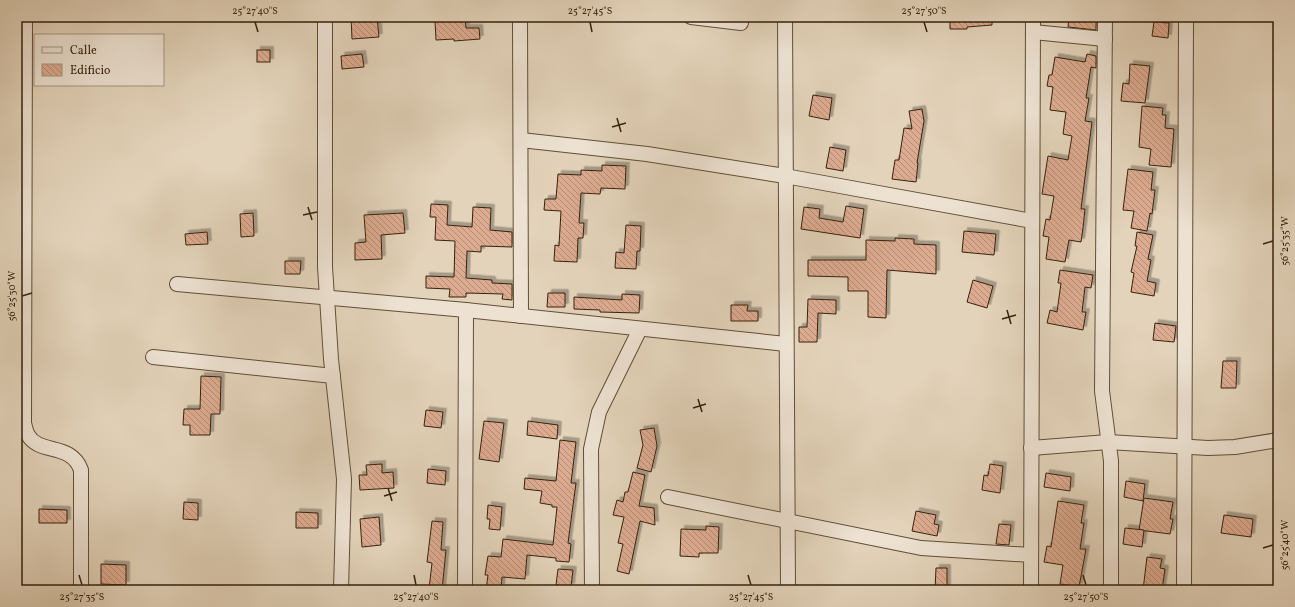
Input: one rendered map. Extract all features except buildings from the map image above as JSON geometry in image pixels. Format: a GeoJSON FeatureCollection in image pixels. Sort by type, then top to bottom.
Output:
{"type":"FeatureCollection","features":[{"type":"Feature","properties":{"kind":"street"},"geometry":{"type":"LineString","coordinates":[[25,17],[24,423],[28,436],[37,444],[68,454],[78,460],[81,470],[81,590]]}},
{"type":"Feature","properties":{"kind":"street"},"geometry":{"type":"LineString","coordinates":[[325,17],[325,268],[333,376],[344,479],[341,590]]}},
{"type":"Feature","properties":{"kind":"street"},"geometry":{"type":"LineString","coordinates":[[520,17],[521,316]]}},
{"type":"Feature","properties":{"kind":"street"},"geometry":{"type":"LineString","coordinates":[[691,17],[741,23]]}},
{"type":"Feature","properties":{"kind":"street"},"geometry":{"type":"LineString","coordinates":[[785,17],[788,590]]}},
{"type":"Feature","properties":{"kind":"street"},"geometry":{"type":"LineString","coordinates":[[1031,590],[1033,17]]}},
{"type":"Feature","properties":{"kind":"street"},"geometry":{"type":"LineString","coordinates":[[1105,17],[1102,390],[1111,462],[1111,590]]}},
{"type":"Feature","properties":{"kind":"street"},"geometry":{"type":"LineString","coordinates":[[1184,590],[1186,446],[1186,17]]}},
{"type":"Feature","properties":{"kind":"street"},"geometry":{"type":"LineString","coordinates":[[1033,32],[1105,39]]}},
{"type":"Feature","properties":{"kind":"street"},"geometry":{"type":"LineString","coordinates":[[521,140],[647,154],[785,176],[1032,221]]}},
{"type":"Feature","properties":{"kind":"street"},"geometry":{"type":"LineString","coordinates":[[177,284],[466,310],[786,344]]}},
{"type":"Feature","properties":{"kind":"street"},"geometry":{"type":"LineString","coordinates":[[465,590],[466,310]]}},
{"type":"Feature","properties":{"kind":"street"},"geometry":{"type":"LineString","coordinates":[[592,590],[591,449],[599,412],[640,329]]}},
{"type":"Feature","properties":{"kind":"street"},"geometry":{"type":"LineString","coordinates":[[153,357],[333,376]]}},
{"type":"Feature","properties":{"kind":"street"},"geometry":{"type":"LineString","coordinates":[[1031,448],[1108,442],[1208,448],[1235,447],[1278,440]]}},
{"type":"Feature","properties":{"kind":"street"},"geometry":{"type":"LineString","coordinates":[[668,498],[921,548],[1031,555]]}}]}
